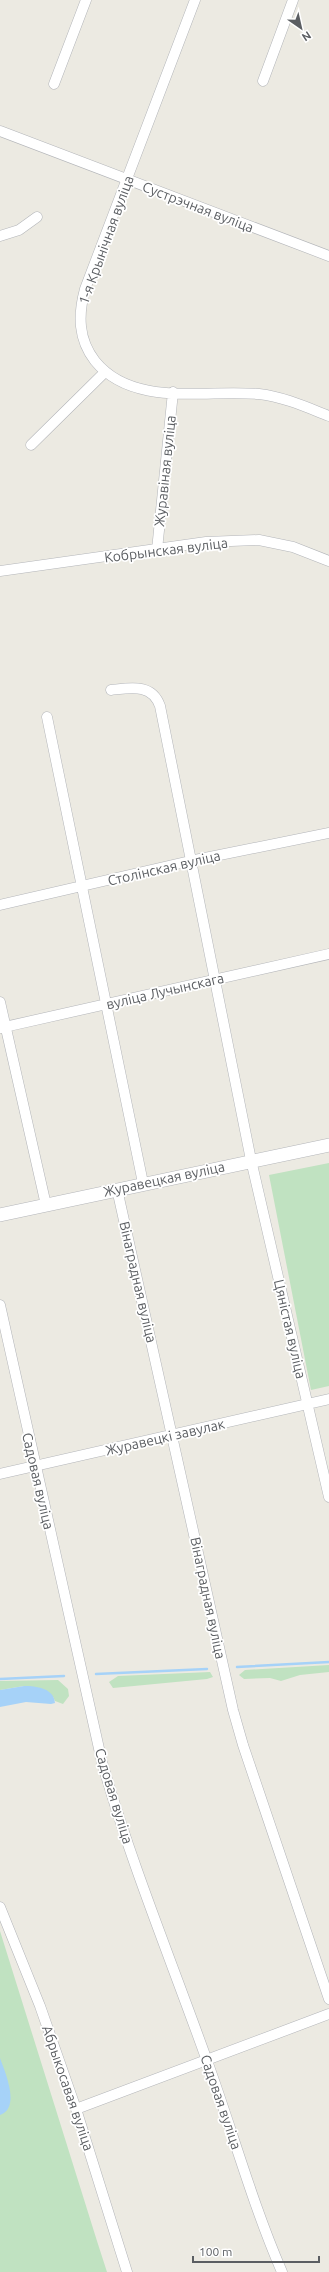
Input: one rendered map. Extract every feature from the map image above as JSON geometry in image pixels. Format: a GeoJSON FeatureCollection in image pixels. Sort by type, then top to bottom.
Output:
{"type":"FeatureCollection","features":[{"type":"Feature","properties":{"kind":"street"},"geometry":{"type":"LineString","coordinates":[[54,84],[86,0]]}},
{"type":"Feature","properties":{"kind":"street","name":"1-я Крынічная вуліца"},"geometry":{"type":"LineString","coordinates":[[194,0],[90,278],[80,311],[83,340],[92,356],[105,372],[120,383],[136,389],[172,392],[247,393],[275,397],[329,416]]}},
{"type":"Feature","properties":{"kind":"street"},"geometry":{"type":"LineString","coordinates":[[263,81],[293,0]]}},
{"type":"Feature","properties":{"kind":"street","name":"Сустрэчная вуліца"},"geometry":{"type":"LineString","coordinates":[[0,131],[329,256]]}},
{"type":"Feature","properties":{"kind":"street"},"geometry":{"type":"LineString","coordinates":[[0,236],[19,230],[37,217]]}},
{"type":"Feature","properties":{"kind":"street"},"geometry":{"type":"LineString","coordinates":[[30,445],[105,372]]}},
{"type":"Feature","properties":{"kind":"street","name":"Журавіная вуліца"},"geometry":{"type":"LineString","coordinates":[[157,550],[172,392]]}},
{"type":"Feature","properties":{"kind":"street","name":"Кобрынская вуліца"},"geometry":{"type":"LineString","coordinates":[[0,572],[206,542],[259,540],[293,546],[329,561]]}},
{"type":"Feature","properties":{"kind":"street","name":"Цяністая вуліца"},"geometry":{"type":"LineString","coordinates":[[111,690],[145,689],[153,694],[158,702],[213,979],[251,1160],[329,1498]]}},
{"type":"Feature","properties":{"kind":"street"},"geometry":{"type":"LineString","coordinates":[[47,717],[143,1183]]}},
{"type":"Feature","properties":{"kind":"street","name":"Столінская вуліца"},"geometry":{"type":"LineString","coordinates":[[0,905],[190,861],[329,832]]}},
{"type":"Feature","properties":{"kind":"street","name":"вуліца Лучынскага"},"geometry":{"type":"LineString","coordinates":[[3,1028],[213,979],[329,954]]}},
{"type":"Feature","properties":{"kind":"street"},"geometry":{"type":"LineString","coordinates":[[0,1002],[3,1028],[46,1205]]}},
{"type":"Feature","properties":{"kind":"street","name":"Журавецкая вуліца"},"geometry":{"type":"LineString","coordinates":[[0,1214],[117,1188],[329,1145]]}},
{"type":"Feature","properties":{"kind":"street","name":"Вінаградная вуліца"},"geometry":{"type":"LineString","coordinates":[[117,1188],[237,1728],[329,1999]]}},
{"type":"Feature","properties":{"kind":"street","name":"Садовая вуліца"},"geometry":{"type":"LineString","coordinates":[[0,1305],[102,1762],[121,1826],[207,2059],[262,2220],[282,2272]]}},
{"type":"Feature","properties":{"kind":"street","name":"Журавецкі завулак"},"geometry":{"type":"LineString","coordinates":[[0,1474],[329,1399]]}},
{"type":"Feature","properties":{"kind":"street","name":"Абрыкосавая вуліца"},"geometry":{"type":"LineString","coordinates":[[0,1907],[40,2006],[76,2109],[127,2272]]}},
{"type":"Feature","properties":{"kind":"street"},"geometry":{"type":"LineString","coordinates":[[76,2109],[329,2014]]}},
{"type":"Feature","properties":{"kind":"green space"},"geometry":{"type":"Polygon","coordinates":[[[329,1163],[329,1386],[311,1390],[269,1175],[329,1163]]]}},
{"type":"Feature","properties":{"kind":"green space"},"geometry":{"type":"Polygon","coordinates":[[[329,1665],[329,1672],[300,1675],[281,1681],[270,1678],[244,1679],[239,1675],[245,1670],[329,1665]]]}},
{"type":"Feature","properties":{"kind":"green space"},"geometry":{"type":"Polygon","coordinates":[[[210,1672],[213,1677],[207,1679],[113,1688],[109,1682],[118,1676],[210,1672]]]}},
{"type":"Feature","properties":{"kind":"green space"},"geometry":{"type":"Polygon","coordinates":[[[58,1680],[68,1689],[69,1696],[63,1704],[55,1701],[53,1697],[24,1686],[0,1690],[0,1681],[58,1680]]]}},
{"type":"Feature","properties":{"kind":"green space"},"geometry":{"type":"Polygon","coordinates":[[[0,1931],[97,2241],[107,2272],[0,2272],[0,1931]]]}},
{"type":"Feature","properties":{"kind":"water"},"geometry":{"type":"Polygon","coordinates":[[[24,1686],[39,1687],[48,1691],[54,1698],[55,1703],[26,1702],[0,1707],[0,1690],[24,1686]]]}},
{"type":"Feature","properties":{"kind":"water"},"geometry":{"type":"Polygon","coordinates":[[[0,2058],[8,2080],[11,2098],[10,2105],[6,2111],[0,2115],[0,2058]]]}},
{"type":"Feature","properties":{"kind":"waterway"},"geometry":{"type":"LineString","coordinates":[[237,1667],[329,1662]]}},
{"type":"Feature","properties":{"kind":"waterway"},"geometry":{"type":"LineString","coordinates":[[96,1674],[207,1669]]}},
{"type":"Feature","properties":{"kind":"waterway"},"geometry":{"type":"LineString","coordinates":[[0,1679],[64,1676]]}}]}
